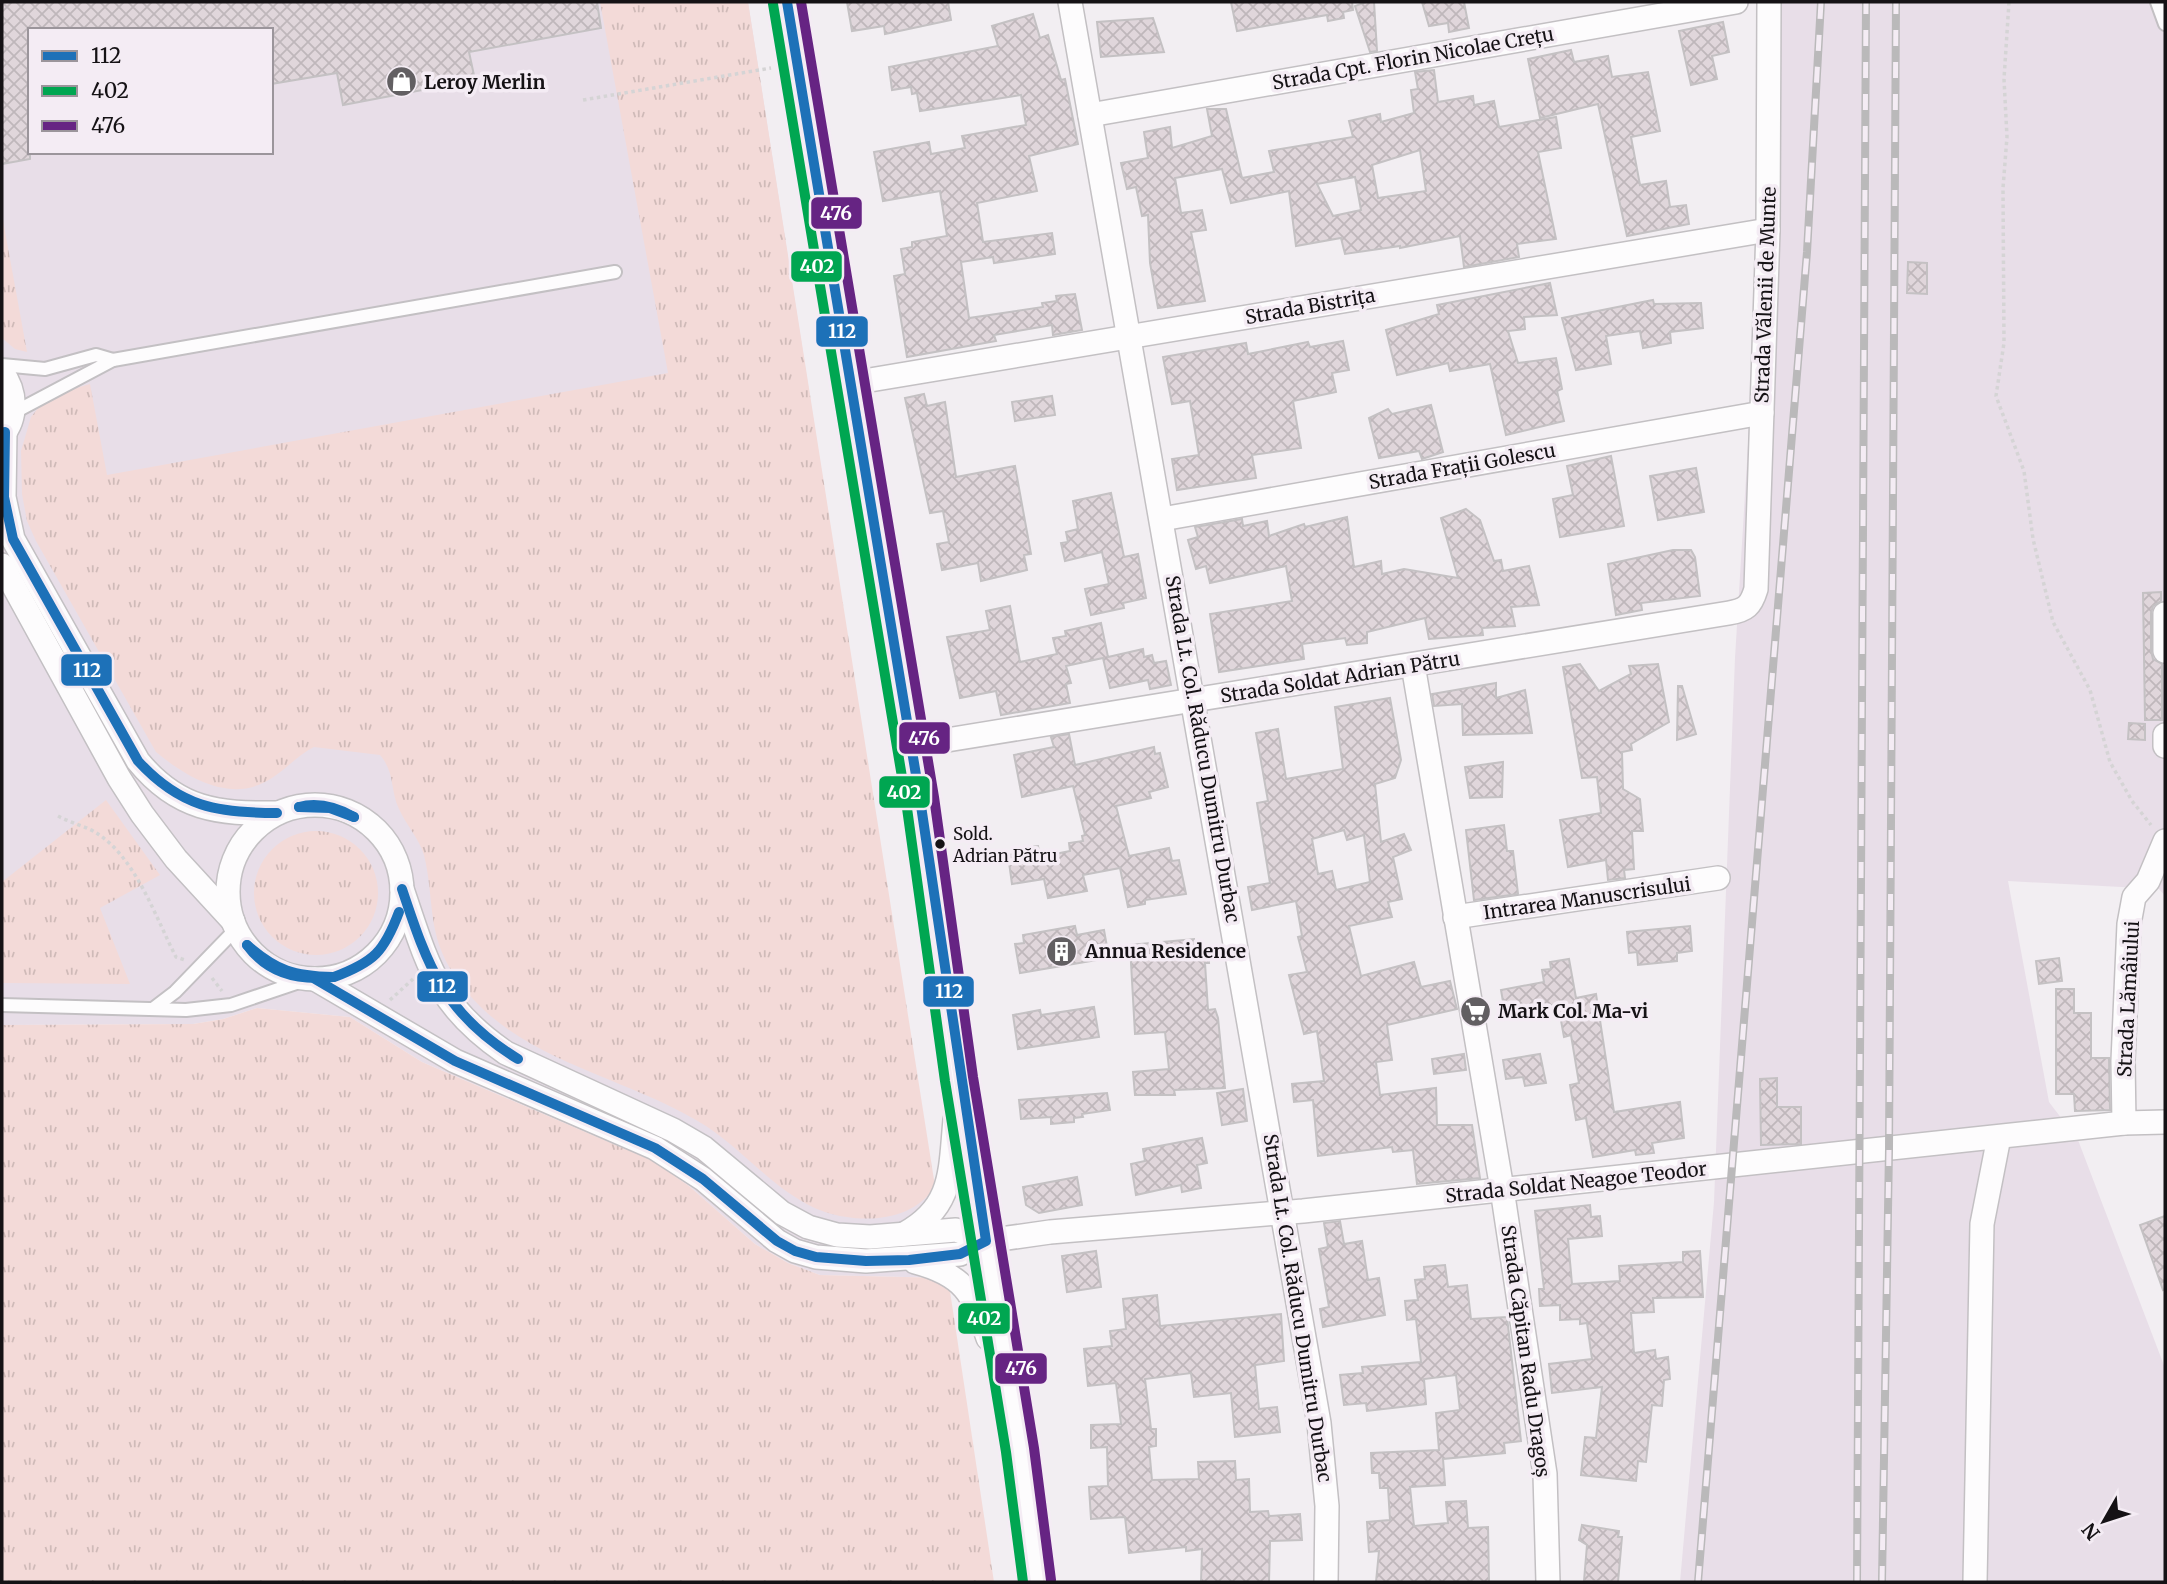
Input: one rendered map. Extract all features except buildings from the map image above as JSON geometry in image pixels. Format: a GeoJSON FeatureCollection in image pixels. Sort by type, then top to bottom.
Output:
{"type":"FeatureCollection","features":[{"type":"Feature","properties":{"kind":"main road"},"geometry":{"type":"LineString","coordinates":[[786,2],[852,383],[910,746],[1037,1582]]}},
{"type":"Feature","properties":{"kind":"street","name":"Strada Lt. Col. Răducu Dumitru Durbac"},"geometry":{"type":"LineString","coordinates":[[1070,2],[1284,1212],[1325,1464],[1326,1582]]}},
{"type":"Feature","properties":{"kind":"street","name":"Strada Cpt. Florin Nicolae Crețu"},"geometry":{"type":"LineString","coordinates":[[1090,115],[1735,2]]}},
{"type":"Feature","properties":{"kind":"street","name":"Strada Vălenii de Munte"},"geometry":{"type":"LineString","coordinates":[[1756,589],[1768,230],[1769,2]]}},
{"type":"Feature","properties":{"kind":"street","name":"Strada Bistrița"},"geometry":{"type":"LineString","coordinates":[[852,383],[1768,230]]}},
{"type":"Feature","properties":{"kind":"street"},"geometry":{"type":"LineString","coordinates":[[2,372],[10,385],[4,497],[13,539],[138,761],[152,778],[194,805],[238,814],[277,813],[305,805],[334,806],[360,817],[382,836],[392,853],[428,966],[447,1000],[482,1037],[526,1063],[673,1130],[704,1148],[782,1213],[808,1227],[837,1234],[904,1234],[956,1230],[986,1241]]}},
{"type":"Feature","properties":{"kind":"street","name":"Strada Frații Golescu"},"geometry":{"type":"LineString","coordinates":[[1163,519],[1762,413]]}},
{"type":"Feature","properties":{"kind":"street"},"geometry":{"type":"LineString","coordinates":[[2,565],[136,805],[176,859],[234,925],[258,958],[290,976],[311,979],[338,976],[359,967],[378,953],[392,934],[400,912],[402,889]]}},
{"type":"Feature","properties":{"kind":"street","name":"Strada Soldat Adrian Pătru"},"geometry":{"type":"LineString","coordinates":[[910,746],[1729,614],[1742,611],[1752,604],[1756,589]]}},
{"type":"Feature","properties":{"kind":"street"},"geometry":{"type":"LineString","coordinates":[[2165,614],[2165,651]]}},
{"type":"Feature","properties":{"kind":"street","name":"Strada Căpitan Radu Dragoș"},"geometry":{"type":"LineString","coordinates":[[1413,665],[1502,1189],[1545,1474],[1548,1582]]}},
{"type":"Feature","properties":{"kind":"street"},"geometry":{"type":"LineString","coordinates":[[2165,735],[2165,746]]}},
{"type":"Feature","properties":{"kind":"street"},"geometry":{"type":"LineString","coordinates":[[234,925],[228,896],[230,871],[240,847],[256,827],[277,813]]}},
{"type":"Feature","properties":{"kind":"street","name":"Strada Lămâiului"},"geometry":{"type":"LineString","coordinates":[[2124,1123],[2123,1061],[2129,924],[2134,897],[2148,881],[2160,835]]}},
{"type":"Feature","properties":{"kind":"street","name":"Intrarea Manuscrisului"},"geometry":{"type":"LineString","coordinates":[[1455,917],[1718,878]]}},
{"type":"Feature","properties":{"kind":"street"},"geometry":{"type":"LineString","coordinates":[[311,979],[379,1015],[456,1061],[655,1148],[703,1178],[767,1233],[795,1251],[816,1257],[853,1260],[909,1260],[960,1254],[986,1241]]}},
{"type":"Feature","properties":{"kind":"street"},"geometry":{"type":"LineString","coordinates":[[904,1234],[925,1220],[948,1189],[959,1079]]}},
{"type":"Feature","properties":{"kind":"street","name":"Strada Soldat Neagoe Teodor"},"geometry":{"type":"LineString","coordinates":[[986,1241],[2124,1123],[2165,1122]]}},
{"type":"Feature","properties":{"kind":"street"},"geometry":{"type":"LineString","coordinates":[[1975,1582],[1982,1224],[1998,1137]]}},
{"type":"Feature","properties":{"kind":"street"},"geometry":{"type":"LineString","coordinates":[[909,1260],[945,1272],[975,1299],[1014,1419]]}},
{"type":"Feature","properties":{"kind":"lane"},"geometry":{"type":"LineString","coordinates":[[2157,2],[2165,24]]}},
{"type":"Feature","properties":{"kind":"lane"},"geometry":{"type":"LineString","coordinates":[[7,427],[113,360],[615,272]]}},
{"type":"Feature","properties":{"kind":"lane"},"geometry":{"type":"LineString","coordinates":[[2,365],[45,369],[96,355],[113,360]]}},
{"type":"Feature","properties":{"kind":"lane"},"geometry":{"type":"LineString","coordinates":[[154,1008],[200,967],[234,925]]}},
{"type":"Feature","properties":{"kind":"lane"},"geometry":{"type":"LineString","coordinates":[[2,1005],[186,1010],[231,1005],[311,979]]}},
{"type":"Feature","properties":{"kind":"path"},"geometry":{"type":"LineString","coordinates":[[2009,2],[2004,79],[2007,137],[2003,188],[2004,343],[1996,396],[2025,471],[2033,539],[2056,630],[2090,690],[2110,762],[2132,801],[2160,835]]}},
{"type":"Feature","properties":{"kind":"path"},"geometry":{"type":"LineString","coordinates":[[583,100],[797,64]]}},
{"type":"Feature","properties":{"kind":"path"},"geometry":{"type":"LineString","coordinates":[[58,816],[78,827],[96,832],[120,852],[132,867],[176,957],[200,967],[217,983],[231,1005]]}},
{"type":"Feature","properties":{"kind":"path"},"geometry":{"type":"LineString","coordinates":[[379,1015],[396,992],[428,966]]}},
{"type":"Feature","properties":{"kind":"shaded area"},"geometry":{"type":"Polygon","coordinates":[[[2,2],[748,2],[948,1278],[820,1275],[788,1263],[755,1244],[689,1186],[653,1161],[422,1062],[350,1017],[257,1008],[223,1019],[193,1024],[2,1025],[2,2]]]}},
{"type":"Feature","properties":{"kind":"shaded area"},"geometry":{"type":"Polygon","coordinates":[[[1775,2],[2165,2],[2165,896],[2159,889],[2008,881],[2049,1102],[2078,1140],[2165,1368],[2165,1582],[1680,1582],[1714,1202],[1735,658],[1775,2]]]}},
{"type":"Feature","properties":{"kind":"green space"},"geometry":{"type":"Polygon","coordinates":[[[600,2],[748,2],[935,1186],[914,1207],[886,1217],[870,1219],[839,1216],[808,1205],[778,1185],[706,1126],[674,1108],[538,1048],[479,1005],[455,976],[439,946],[424,855],[399,809],[388,768],[380,755],[314,747],[265,782],[236,789],[207,784],[180,770],[156,752],[27,521],[22,494],[21,451],[31,417],[39,407],[66,391],[90,384],[107,475],[668,373],[600,2]]]}},
{"type":"Feature","properties":{"kind":"green space"},"geometry":{"type":"Polygon","coordinates":[[[2,215],[27,352],[15,349],[2,338],[2,215]]]}},
{"type":"Feature","properties":{"kind":"green space"},"geometry":{"type":"Polygon","coordinates":[[[106,800],[160,875],[100,908],[130,984],[2,983],[2,882],[106,800]]]}},
{"type":"Feature","properties":{"kind":"green space"},"geometry":{"type":"Polygon","coordinates":[[[316,831],[340,836],[360,849],[373,869],[378,893],[373,917],[360,937],[340,950],[316,955],[292,950],[272,937],[259,917],[254,893],[259,869],[272,849],[292,836],[316,831]]]}},
{"type":"Feature","properties":{"kind":"green space"},"geometry":{"type":"Polygon","coordinates":[[[257,1008],[350,1017],[422,1062],[653,1161],[689,1186],[755,1244],[788,1263],[820,1275],[948,1278],[994,1582],[2,1582],[2,1025],[193,1024],[223,1019],[257,1008]]]}},
{"type":"Feature","properties":{"kind":"railway"},"geometry":{"type":"LineString","coordinates":[[1698,1582],[1807,252],[1821,2]]}},
{"type":"Feature","properties":{"kind":"railway"},"geometry":{"type":"LineString","coordinates":[[1857,1582],[1866,2]]}},
{"type":"Feature","properties":{"kind":"railway"},"geometry":{"type":"LineString","coordinates":[[1882,1582],[1889,1149],[1896,2]]}},
{"type":"Feature","properties":{"kind":"transit line","name":"112"},"geometry":{"type":"LineString","coordinates":[[315,979],[455,1061],[655,1148],[703,1179],[777,1241],[795,1251],[816,1257],[866,1261],[909,1260],[960,1254],[986,1241],[920,799],[787,2]]}},
{"type":"Feature","properties":{"kind":"transit line","name":"476"},"geometry":{"type":"LineString","coordinates":[[801,2],[934,797],[973,1077],[1034,1448],[1051,1580]]}},
{"type":"Feature","properties":{"kind":"transit line","name":"402"},"geometry":{"type":"LineString","coordinates":[[773,4],[906,801],[945,1081],[1006,1452],[1023,1582]]}},
{"type":"Feature","properties":{"kind":"transit line","name":"112"},"geometry":{"type":"LineString","coordinates":[[5,432],[4,497],[13,539],[138,761],[169,789],[201,804],[218,809],[277,813]]}},
{"type":"Feature","properties":{"kind":"transit line","name":"112"},"geometry":{"type":"LineString","coordinates":[[299,807],[330,808],[354,817]]}},
{"type":"Feature","properties":{"kind":"transit line","name":"112"},"geometry":{"type":"LineString","coordinates":[[299,807],[328,807],[354,817]]}},
{"type":"Feature","properties":{"kind":"transit line","name":"112"},"geometry":{"type":"LineString","coordinates":[[402,889],[421,942],[442,986],[472,1024],[518,1059]]}},
{"type":"Feature","properties":{"kind":"transit line","name":"112"},"geometry":{"type":"LineString","coordinates":[[334,977],[359,966],[376,954],[388,937],[399,912]]}},
{"type":"Feature","properties":{"kind":"transit line","name":"112"},"geometry":{"type":"LineString","coordinates":[[247,945],[268,961],[287,970],[333,977]]}},
{"type":"Feature","properties":{"kind":"transit line","name":"112"},"geometry":{"type":"LineString","coordinates":[[247,945],[255,955],[274,969],[308,978],[333,977]]}},
{"type":"Feature","properties":{"kind":"place","name":"Leroy Merlin"},"geometry":{"type":"Point","coordinates":[401,82]}},
{"type":"Feature","properties":{"kind":"place","name":"Sold. Adrian Pătru"},"geometry":{"type":"Point","coordinates":[940,844]}},
{"type":"Feature","properties":{"kind":"place","name":"Annua Residence"},"geometry":{"type":"Point","coordinates":[1062,951]}},
{"type":"Feature","properties":{"kind":"place","name":"Mark Col. Ma-vi"},"geometry":{"type":"Point","coordinates":[1475,1011]}}]}
